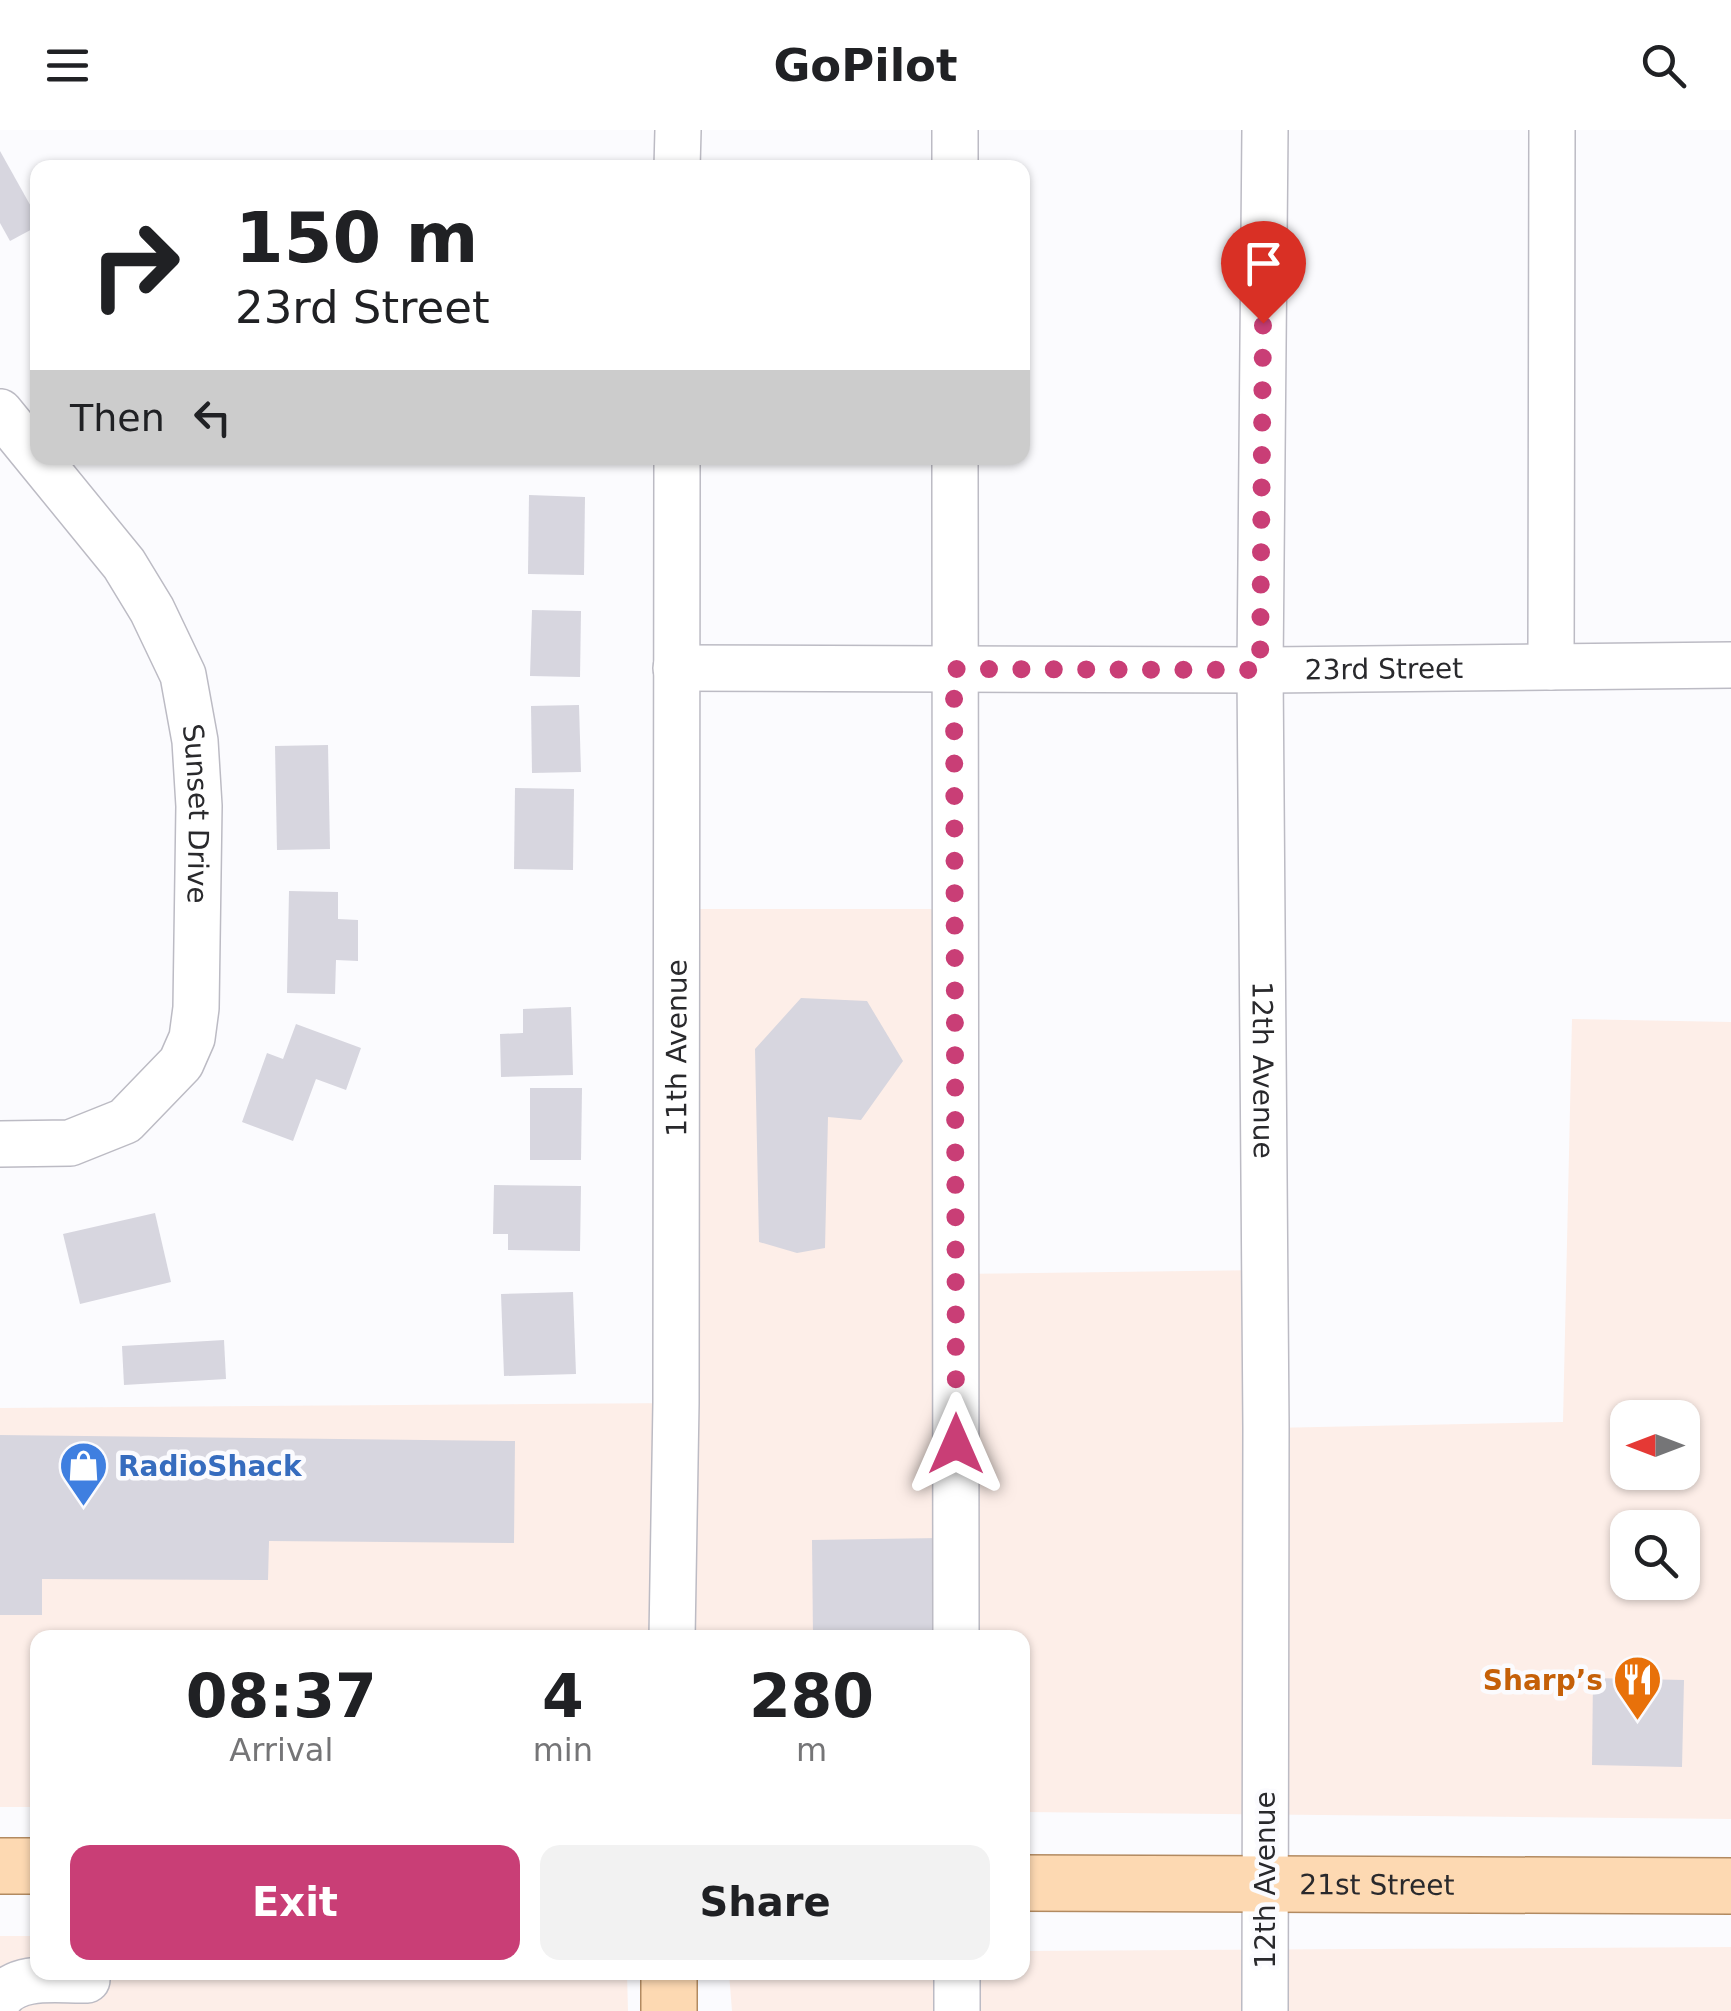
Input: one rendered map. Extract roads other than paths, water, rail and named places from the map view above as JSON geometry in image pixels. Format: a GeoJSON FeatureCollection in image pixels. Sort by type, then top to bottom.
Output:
{"type":"FeatureCollection","features":[{"type":"Feature","properties":{"kind":"main road"},"geometry":{"type":"LineString","coordinates":[[0,1866],[30,1866]]}},
{"type":"Feature","properties":{"kind":"main road","name":"21st Street"},"geometry":{"type":"LineString","coordinates":[[1030,1883],[1731,1886]]}},
{"type":"Feature","properties":{"kind":"main road"},"geometry":{"type":"LineString","coordinates":[[668,1980],[669,2011]]}},
{"type":"Feature","properties":{"kind":"street"},"geometry":{"type":"LineString","coordinates":[[678,130],[678,160]]}},
{"type":"Feature","properties":{"kind":"street"},"geometry":{"type":"LineString","coordinates":[[955,130],[955,160]]}},
{"type":"Feature","properties":{"kind":"street","name":"12th Avenue"},"geometry":{"type":"LineString","coordinates":[[1264,130],[1260,670],[1266,1349],[1265,2011]]}},
{"type":"Feature","properties":{"kind":"street"},"geometry":{"type":"LineString","coordinates":[[1551,667],[1552,130]]}},
{"type":"Feature","properties":{"kind":"street","name":"Sunset Drive"},"geometry":{"type":"LineString","coordinates":[[0,412],[30,449]]}},
{"type":"Feature","properties":{"kind":"street","name":"Sunset Drive"},"geometry":{"type":"LineString","coordinates":[[0,1144],[70,1143],[125,1121],[181,1063],[192,1038],[196,1008],[199,806],[195,740],[183,675],[152,610],[124,564],[43,465]]}},
{"type":"Feature","properties":{"kind":"street","name":"11th Avenue"},"geometry":{"type":"LineString","coordinates":[[672,1630],[677,465]]}},
{"type":"Feature","properties":{"kind":"street"},"geometry":{"type":"LineString","coordinates":[[955,465],[956,1630]]}},
{"type":"Feature","properties":{"kind":"street","name":"23rd Street"},"geometry":{"type":"LineString","coordinates":[[676,668],[1260,670],[1731,665]]}},
{"type":"Feature","properties":{"kind":"street"},"geometry":{"type":"LineString","coordinates":[[957,1980],[957,2011]]}},
{"type":"Feature","properties":{"kind":"street"},"geometry":{"type":"LineString","coordinates":[[0,1998],[8,1987],[21,1982],[87,1988]]}},
{"type":"Feature","properties":{"kind":"place","name":"RadioShack"},"geometry":{"type":"Point","coordinates":[83,1508]}},
{"type":"Feature","properties":{"kind":"place","name":"Sharp’s"},"geometry":{"type":"Point","coordinates":[1638,1722]}}]}
